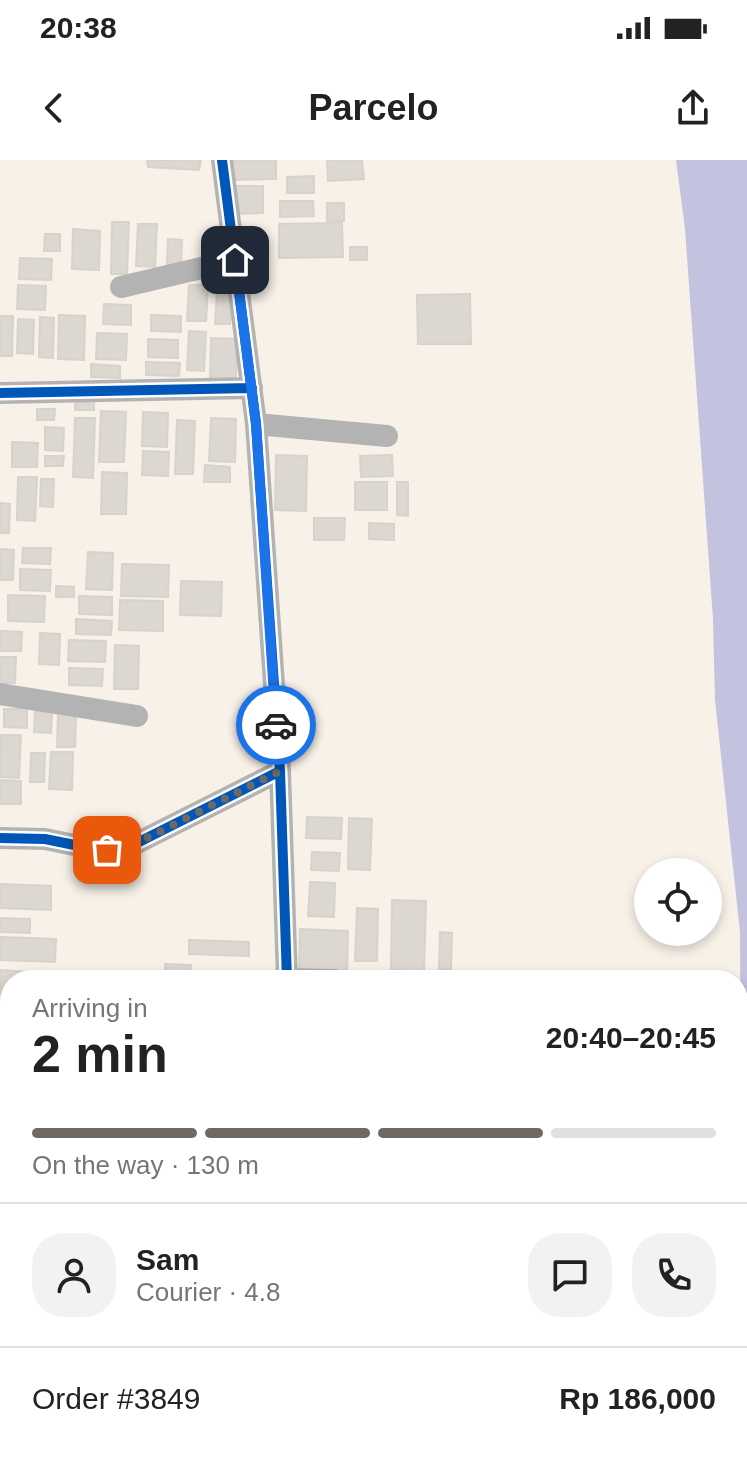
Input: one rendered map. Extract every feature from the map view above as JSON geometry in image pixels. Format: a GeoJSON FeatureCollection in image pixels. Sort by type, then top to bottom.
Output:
{"type":"FeatureCollection","features":[{"type":"Feature","properties":{"kind":"street"},"geometry":{"type":"LineString","coordinates":[[222,160],[256,424],[280,771],[287,970]]}},
{"type":"Feature","properties":{"kind":"street"},"geometry":{"type":"LineString","coordinates":[[121,287],[235,260]]}},
{"type":"Feature","properties":{"kind":"street"},"geometry":{"type":"LineString","coordinates":[[0,393],[252,388]]}},
{"type":"Feature","properties":{"kind":"street"},"geometry":{"type":"LineString","coordinates":[[256,424],[387,436]]}},
{"type":"Feature","properties":{"kind":"street"},"geometry":{"type":"LineString","coordinates":[[0,694],[137,716]]}},
{"type":"Feature","properties":{"kind":"street"},"geometry":{"type":"LineString","coordinates":[[0,838],[45,839],[99,850],[127,848],[280,771]]}},
{"type":"Feature","properties":{"kind":"water"},"geometry":{"type":"Polygon","coordinates":[[[676,160],[747,160],[747,970],[740,970],[740,932],[715,700],[713,619],[685,229],[676,160]]]}},
{"type":"Feature","properties":{"kind":"building"},"geometry":{"type":"Polygon","coordinates":[[[147,160],[201,160],[199,170],[148,167],[147,160]]]}},
{"type":"Feature","properties":{"kind":"building"},"geometry":{"type":"Polygon","coordinates":[[[232,160],[276,160],[276,179],[232,180],[232,160]]]}},
{"type":"Feature","properties":{"kind":"building"},"geometry":{"type":"Polygon","coordinates":[[[327,160],[362,160],[364,179],[328,181],[327,160]]]}},
{"type":"Feature","properties":{"kind":"building"},"geometry":{"type":"Polygon","coordinates":[[[314,176],[314,193],[287,193],[287,177],[314,176]]]}},
{"type":"Feature","properties":{"kind":"building"},"geometry":{"type":"Polygon","coordinates":[[[234,186],[263,186],[263,213],[235,214],[234,186]]]}},
{"type":"Feature","properties":{"kind":"building"},"geometry":{"type":"Polygon","coordinates":[[[280,201],[313,201],[314,216],[280,217],[280,201]]]}},
{"type":"Feature","properties":{"kind":"building"},"geometry":{"type":"Polygon","coordinates":[[[327,203],[344,203],[344,221],[327,221],[327,203]]]}},
{"type":"Feature","properties":{"kind":"building"},"geometry":{"type":"Polygon","coordinates":[[[112,222],[129,222],[127,274],[111,274],[112,222]]]}},
{"type":"Feature","properties":{"kind":"building"},"geometry":{"type":"Polygon","coordinates":[[[342,223],[343,257],[279,258],[279,224],[342,223]]]}},
{"type":"Feature","properties":{"kind":"building"},"geometry":{"type":"Polygon","coordinates":[[[138,224],[157,224],[155,267],[136,266],[138,224]]]}},
{"type":"Feature","properties":{"kind":"building"},"geometry":{"type":"Polygon","coordinates":[[[73,229],[100,231],[99,270],[72,269],[73,229]]]}},
{"type":"Feature","properties":{"kind":"building"},"geometry":{"type":"Polygon","coordinates":[[[45,234],[60,234],[60,251],[44,251],[45,234]]]}},
{"type":"Feature","properties":{"kind":"building"},"geometry":{"type":"Polygon","coordinates":[[[168,239],[182,240],[181,266],[167,265],[168,239]]]}},
{"type":"Feature","properties":{"kind":"building"},"geometry":{"type":"Polygon","coordinates":[[[350,247],[367,247],[367,260],[350,260],[350,247]]]}},
{"type":"Feature","properties":{"kind":"building"},"geometry":{"type":"Polygon","coordinates":[[[20,258],[52,259],[51,280],[19,279],[20,258]]]}},
{"type":"Feature","properties":{"kind":"building"},"geometry":{"type":"Polygon","coordinates":[[[18,285],[46,286],[45,310],[17,309],[18,285]]]}},
{"type":"Feature","properties":{"kind":"building"},"geometry":{"type":"Polygon","coordinates":[[[189,285],[208,285],[206,321],[187,321],[189,285]]]}},
{"type":"Feature","properties":{"kind":"building"},"geometry":{"type":"Polygon","coordinates":[[[217,292],[232,293],[230,324],[215,324],[217,292]]]}},
{"type":"Feature","properties":{"kind":"building"},"geometry":{"type":"Polygon","coordinates":[[[470,294],[471,344],[418,344],[417,295],[470,294]]]}},
{"type":"Feature","properties":{"kind":"building"},"geometry":{"type":"Polygon","coordinates":[[[104,304],[131,305],[131,325],[103,324],[104,304]]]}},
{"type":"Feature","properties":{"kind":"building"},"geometry":{"type":"Polygon","coordinates":[[[59,315],[85,316],[84,360],[58,359],[59,315]]]}},
{"type":"Feature","properties":{"kind":"building"},"geometry":{"type":"Polygon","coordinates":[[[151,315],[181,316],[181,332],[151,331],[151,315]]]}},
{"type":"Feature","properties":{"kind":"building"},"geometry":{"type":"Polygon","coordinates":[[[0,316],[13,316],[12,356],[0,356],[0,316]]]}},
{"type":"Feature","properties":{"kind":"building"},"geometry":{"type":"Polygon","coordinates":[[[40,317],[54,318],[53,358],[39,357],[40,317]]]}},
{"type":"Feature","properties":{"kind":"building"},"geometry":{"type":"Polygon","coordinates":[[[18,319],[34,320],[33,354],[17,353],[18,319]]]}},
{"type":"Feature","properties":{"kind":"building"},"geometry":{"type":"Polygon","coordinates":[[[189,331],[206,332],[204,371],[187,370],[189,331]]]}},
{"type":"Feature","properties":{"kind":"building"},"geometry":{"type":"Polygon","coordinates":[[[97,333],[127,334],[126,360],[96,359],[97,333]]]}},
{"type":"Feature","properties":{"kind":"building"},"geometry":{"type":"Polygon","coordinates":[[[211,338],[237,339],[236,383],[210,383],[211,338]]]}},
{"type":"Feature","properties":{"kind":"building"},"geometry":{"type":"Polygon","coordinates":[[[148,339],[178,340],[178,358],[148,357],[148,339]]]}},
{"type":"Feature","properties":{"kind":"building"},"geometry":{"type":"Polygon","coordinates":[[[146,362],[180,363],[179,376],[146,375],[146,362]]]}},
{"type":"Feature","properties":{"kind":"building"},"geometry":{"type":"Polygon","coordinates":[[[91,364],[120,366],[120,378],[91,377],[91,364]]]}},
{"type":"Feature","properties":{"kind":"building"},"geometry":{"type":"Polygon","coordinates":[[[75,394],[94,394],[94,410],[75,410],[75,394]]]}},
{"type":"Feature","properties":{"kind":"building"},"geometry":{"type":"Polygon","coordinates":[[[37,409],[55,409],[54,420],[37,420],[37,409]]]}},
{"type":"Feature","properties":{"kind":"building"},"geometry":{"type":"Polygon","coordinates":[[[101,411],[126,412],[124,462],[99,462],[101,411]]]}},
{"type":"Feature","properties":{"kind":"building"},"geometry":{"type":"Polygon","coordinates":[[[143,412],[168,413],[167,447],[142,446],[143,412]]]}},
{"type":"Feature","properties":{"kind":"building"},"geometry":{"type":"Polygon","coordinates":[[[75,418],[95,418],[93,478],[73,477],[75,418]]]}},
{"type":"Feature","properties":{"kind":"building"},"geometry":{"type":"Polygon","coordinates":[[[211,418],[236,419],[235,462],[209,461],[211,418]]]}},
{"type":"Feature","properties":{"kind":"building"},"geometry":{"type":"Polygon","coordinates":[[[177,420],[195,421],[193,474],[175,474],[177,420]]]}},
{"type":"Feature","properties":{"kind":"building"},"geometry":{"type":"Polygon","coordinates":[[[45,427],[64,428],[63,451],[45,450],[45,427]]]}},
{"type":"Feature","properties":{"kind":"building"},"geometry":{"type":"Polygon","coordinates":[[[12,442],[38,443],[37,467],[12,467],[12,442]]]}},
{"type":"Feature","properties":{"kind":"building"},"geometry":{"type":"Polygon","coordinates":[[[143,451],[169,452],[168,476],[142,475],[143,451]]]}},
{"type":"Feature","properties":{"kind":"building"},"geometry":{"type":"Polygon","coordinates":[[[276,455],[307,456],[306,511],[275,510],[276,455]]]}},
{"type":"Feature","properties":{"kind":"building"},"geometry":{"type":"Polygon","coordinates":[[[392,455],[393,476],[361,477],[360,456],[392,455]]]}},
{"type":"Feature","properties":{"kind":"building"},"geometry":{"type":"Polygon","coordinates":[[[45,456],[64,456],[63,466],[45,466],[45,456]]]}},
{"type":"Feature","properties":{"kind":"building"},"geometry":{"type":"Polygon","coordinates":[[[205,465],[230,467],[230,482],[204,482],[205,465]]]}},
{"type":"Feature","properties":{"kind":"building"},"geometry":{"type":"Polygon","coordinates":[[[102,472],[127,473],[126,514],[101,514],[102,472]]]}},
{"type":"Feature","properties":{"kind":"building"},"geometry":{"type":"Polygon","coordinates":[[[18,477],[37,477],[35,521],[17,520],[18,477]]]}},
{"type":"Feature","properties":{"kind":"building"},"geometry":{"type":"Polygon","coordinates":[[[41,479],[54,479],[53,507],[40,506],[41,479]]]}},
{"type":"Feature","properties":{"kind":"building"},"geometry":{"type":"Polygon","coordinates":[[[355,482],[387,482],[387,510],[355,510],[355,482]]]}},
{"type":"Feature","properties":{"kind":"building"},"geometry":{"type":"Polygon","coordinates":[[[397,482],[408,482],[408,516],[397,515],[397,482]]]}},
{"type":"Feature","properties":{"kind":"building"},"geometry":{"type":"Polygon","coordinates":[[[0,503],[10,504],[9,533],[0,533],[0,503]]]}},
{"type":"Feature","properties":{"kind":"building"},"geometry":{"type":"Polygon","coordinates":[[[314,518],[345,518],[344,540],[314,540],[314,518]]]}},
{"type":"Feature","properties":{"kind":"building"},"geometry":{"type":"Polygon","coordinates":[[[369,523],[394,524],[394,540],[369,539],[369,523]]]}},
{"type":"Feature","properties":{"kind":"building"},"geometry":{"type":"Polygon","coordinates":[[[23,548],[51,548],[50,564],[22,563],[23,548]]]}},
{"type":"Feature","properties":{"kind":"building"},"geometry":{"type":"Polygon","coordinates":[[[0,549],[14,550],[13,580],[0,580],[0,549]]]}},
{"type":"Feature","properties":{"kind":"building"},"geometry":{"type":"Polygon","coordinates":[[[88,552],[113,553],[112,590],[86,589],[88,552]]]}},
{"type":"Feature","properties":{"kind":"building"},"geometry":{"type":"Polygon","coordinates":[[[122,564],[169,565],[168,597],[121,596],[122,564]]]}},
{"type":"Feature","properties":{"kind":"building"},"geometry":{"type":"Polygon","coordinates":[[[20,569],[51,570],[50,591],[20,590],[20,569]]]}},
{"type":"Feature","properties":{"kind":"building"},"geometry":{"type":"Polygon","coordinates":[[[181,581],[222,582],[221,616],[180,615],[181,581]]]}},
{"type":"Feature","properties":{"kind":"building"},"geometry":{"type":"Polygon","coordinates":[[[56,586],[74,587],[74,597],[56,597],[56,586]]]}},
{"type":"Feature","properties":{"kind":"building"},"geometry":{"type":"Polygon","coordinates":[[[8,595],[45,596],[44,622],[8,621],[8,595]]]}},
{"type":"Feature","properties":{"kind":"building"},"geometry":{"type":"Polygon","coordinates":[[[79,596],[112,597],[112,615],[79,614],[79,596]]]}},
{"type":"Feature","properties":{"kind":"building"},"geometry":{"type":"Polygon","coordinates":[[[120,600],[163,601],[163,631],[119,630],[120,600]]]}},
{"type":"Feature","properties":{"kind":"building"},"geometry":{"type":"Polygon","coordinates":[[[76,619],[112,621],[111,635],[76,634],[76,619]]]}},
{"type":"Feature","properties":{"kind":"building"},"geometry":{"type":"Polygon","coordinates":[[[0,631],[22,632],[21,651],[0,651],[0,631]]]}},
{"type":"Feature","properties":{"kind":"building"},"geometry":{"type":"Polygon","coordinates":[[[40,633],[60,634],[59,665],[39,664],[40,633]]]}},
{"type":"Feature","properties":{"kind":"building"},"geometry":{"type":"Polygon","coordinates":[[[69,640],[106,641],[105,662],[68,661],[69,640]]]}},
{"type":"Feature","properties":{"kind":"building"},"geometry":{"type":"Polygon","coordinates":[[[115,645],[139,646],[138,689],[114,689],[115,645]]]}},
{"type":"Feature","properties":{"kind":"building"},"geometry":{"type":"Polygon","coordinates":[[[0,657],[16,657],[15,683],[0,683],[0,657]]]}},
{"type":"Feature","properties":{"kind":"building"},"geometry":{"type":"Polygon","coordinates":[[[69,668],[103,669],[102,686],[69,685],[69,668]]]}},
{"type":"Feature","properties":{"kind":"building"},"geometry":{"type":"Polygon","coordinates":[[[4,709],[27,709],[27,728],[4,727],[4,709]]]}},
{"type":"Feature","properties":{"kind":"building"},"geometry":{"type":"Polygon","coordinates":[[[35,711],[52,712],[51,733],[34,732],[35,711]]]}},
{"type":"Feature","properties":{"kind":"building"},"geometry":{"type":"Polygon","coordinates":[[[58,714],[76,715],[75,747],[57,747],[58,714]]]}},
{"type":"Feature","properties":{"kind":"building"},"geometry":{"type":"Polygon","coordinates":[[[1,735],[21,735],[19,778],[0,777],[1,735]]]}},
{"type":"Feature","properties":{"kind":"building"},"geometry":{"type":"Polygon","coordinates":[[[51,752],[73,752],[72,790],[49,789],[51,752]]]}},
{"type":"Feature","properties":{"kind":"building"},"geometry":{"type":"Polygon","coordinates":[[[31,753],[45,753],[44,782],[30,782],[31,753]]]}},
{"type":"Feature","properties":{"kind":"building"},"geometry":{"type":"Polygon","coordinates":[[[0,780],[21,781],[21,804],[0,804],[0,780]]]}},
{"type":"Feature","properties":{"kind":"building"},"geometry":{"type":"Polygon","coordinates":[[[307,817],[342,818],[341,839],[306,838],[307,817]]]}},
{"type":"Feature","properties":{"kind":"building"},"geometry":{"type":"Polygon","coordinates":[[[349,818],[372,819],[370,870],[348,869],[349,818]]]}},
{"type":"Feature","properties":{"kind":"building"},"geometry":{"type":"Polygon","coordinates":[[[312,852],[340,853],[339,871],[311,870],[312,852]]]}},
{"type":"Feature","properties":{"kind":"building"},"geometry":{"type":"Polygon","coordinates":[[[310,882],[335,883],[334,917],[308,916],[310,882]]]}},
{"type":"Feature","properties":{"kind":"building"},"geometry":{"type":"Polygon","coordinates":[[[0,884],[51,886],[51,910],[0,908],[0,884]]]}},
{"type":"Feature","properties":{"kind":"building"},"geometry":{"type":"Polygon","coordinates":[[[392,900],[426,901],[424,970],[391,970],[392,900]]]}},
{"type":"Feature","properties":{"kind":"building"},"geometry":{"type":"Polygon","coordinates":[[[357,908],[378,909],[377,961],[355,961],[357,908]]]}},
{"type":"Feature","properties":{"kind":"building"},"geometry":{"type":"Polygon","coordinates":[[[0,918],[30,919],[30,933],[0,932],[0,918]]]}},
{"type":"Feature","properties":{"kind":"building"},"geometry":{"type":"Polygon","coordinates":[[[300,929],[348,931],[347,970],[299,970],[300,929]]]}},
{"type":"Feature","properties":{"kind":"building"},"geometry":{"type":"Polygon","coordinates":[[[440,932],[452,933],[451,969],[439,969],[440,932]]]}},
{"type":"Feature","properties":{"kind":"building"},"geometry":{"type":"Polygon","coordinates":[[[0,937],[56,939],[55,962],[0,960],[0,937]]]}},
{"type":"Feature","properties":{"kind":"building"},"geometry":{"type":"Polygon","coordinates":[[[189,940],[249,942],[249,956],[189,954],[189,940]]]}},
{"type":"Feature","properties":{"kind":"building"},"geometry":{"type":"Polygon","coordinates":[[[165,964],[191,965],[190,970],[165,970],[165,964]]]}},
{"type":"Feature","properties":{"kind":"cycle path"},"geometry":{"type":"LineString","coordinates":[[222,160],[256,424],[280,771],[287,970]]}},
{"type":"Feature","properties":{"kind":"cycle path"},"geometry":{"type":"LineString","coordinates":[[0,393],[252,388]]}},
{"type":"Feature","properties":{"kind":"cycle path"},"geometry":{"type":"LineString","coordinates":[[0,838],[45,839],[99,850],[127,848],[280,771]]}},
{"type":"Feature","properties":{"kind":"way so far"},"geometry":{"type":"LineString","coordinates":[[107,850],[127,848],[280,771],[276,725]]}},
{"type":"Feature","properties":{"kind":"route"},"geometry":{"type":"LineString","coordinates":[[235,260],[256,424],[276,725]]}}]}
